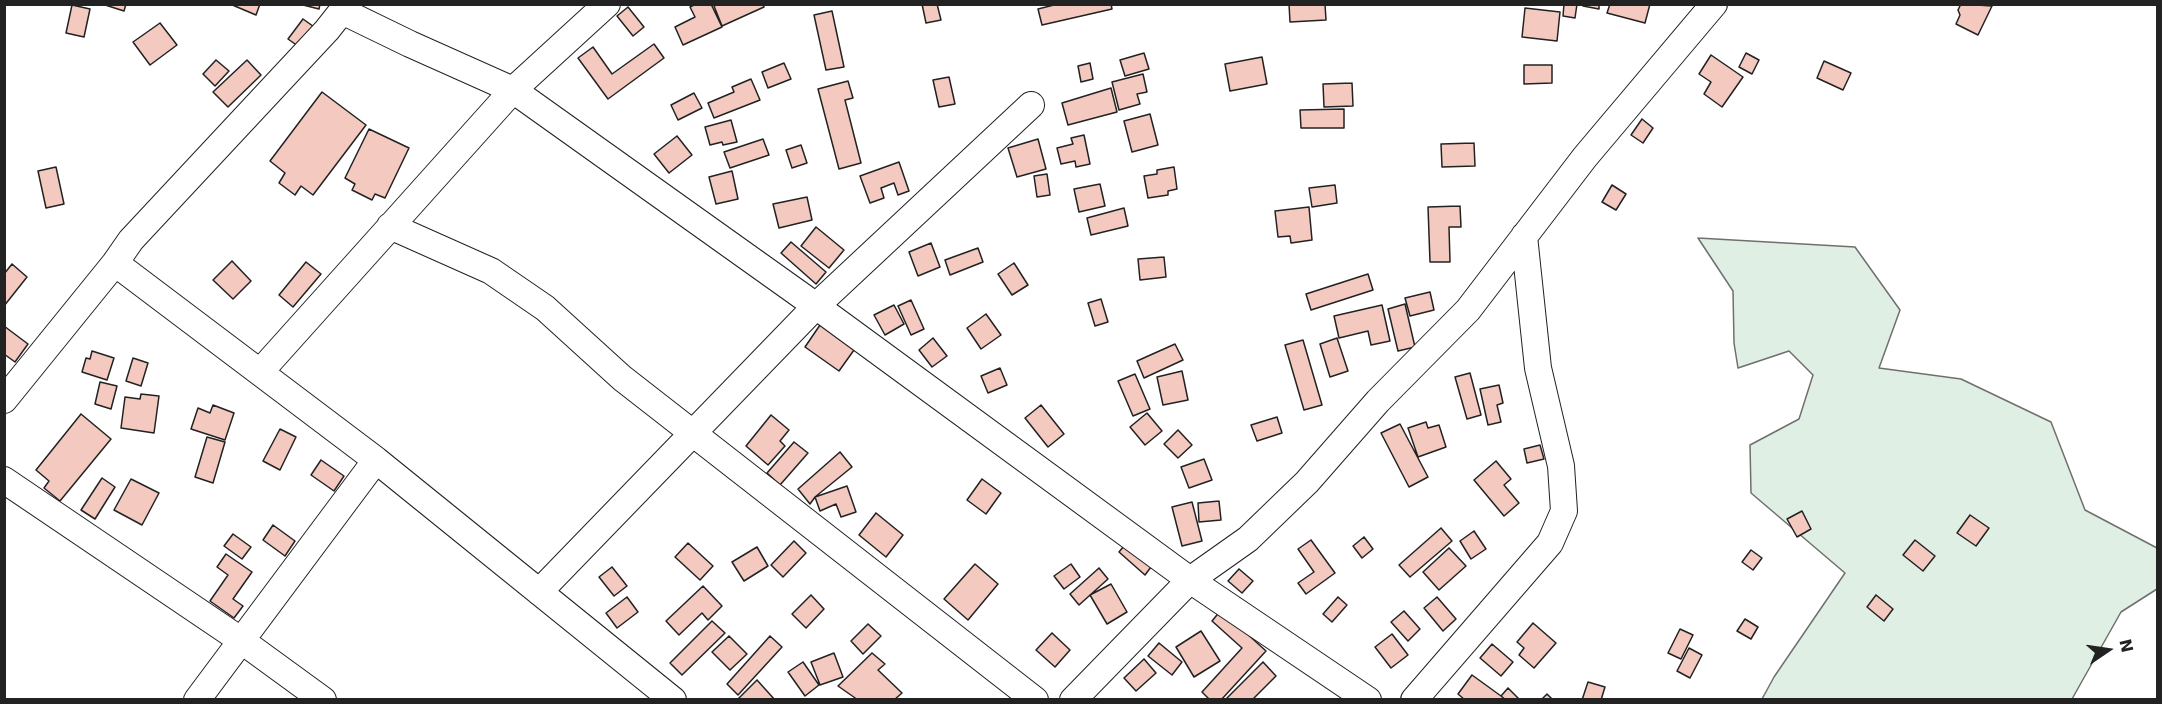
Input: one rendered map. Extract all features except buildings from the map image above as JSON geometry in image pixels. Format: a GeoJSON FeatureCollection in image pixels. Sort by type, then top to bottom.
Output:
{"type":"FeatureCollection","features":[{"type":"Feature","properties":{"kind":"street"},"geometry":{"type":"LineString","coordinates":[[260,372],[513,90],[607,4]]}},
{"type":"Feature","properties":{"kind":"street"},"geometry":{"type":"LineString","coordinates":[[1073,699],[1191,580],[1248,539],[1307,482],[1378,401],[1468,310],[1585,157],[1714,4]]}},
{"type":"Feature","properties":{"kind":"street"},"geometry":{"type":"LineString","coordinates":[[4,400],[131,240],[319,39],[342,10],[420,49],[513,90],[816,306],[1191,580],[1368,699]]}},
{"type":"Feature","properties":{"kind":"street"},"geometry":{"type":"LineString","coordinates":[[539,591],[816,306],[1031,105]]}},
{"type":"Feature","properties":{"kind":"street"},"geometry":{"type":"LineString","coordinates":[[390,226],[492,271],[545,308],[622,378],[1035,699]]}},
{"type":"Feature","properties":{"kind":"street"},"geometry":{"type":"LineString","coordinates":[[1414,699],[1550,543],[1564,511],[1561,466],[1538,368],[1524,237]]}},
{"type":"Feature","properties":{"kind":"street"},"geometry":{"type":"LineString","coordinates":[[115,263],[376,460],[673,699]]}},
{"type":"Feature","properties":{"kind":"street"},"geometry":{"type":"LineString","coordinates":[[197,699],[376,460]]}},
{"type":"Feature","properties":{"kind":"street"},"geometry":{"type":"LineString","coordinates":[[4,480],[242,641],[323,699]]}},
{"type":"Feature","properties":{"kind":"green space"},"geometry":{"type":"Polygon","coordinates":[[[1698,238],[1855,247],[1900,310],[1879,368],[1961,379],[2051,422],[2085,510],[2157,548],[2157,589],[2121,612],[2072,699],[1762,699],[1774,677],[1845,573],[1751,493],[1750,445],[1799,419],[1813,375],[1789,351],[1738,368],[1734,343],[1733,291],[1698,238]]]}}]}
